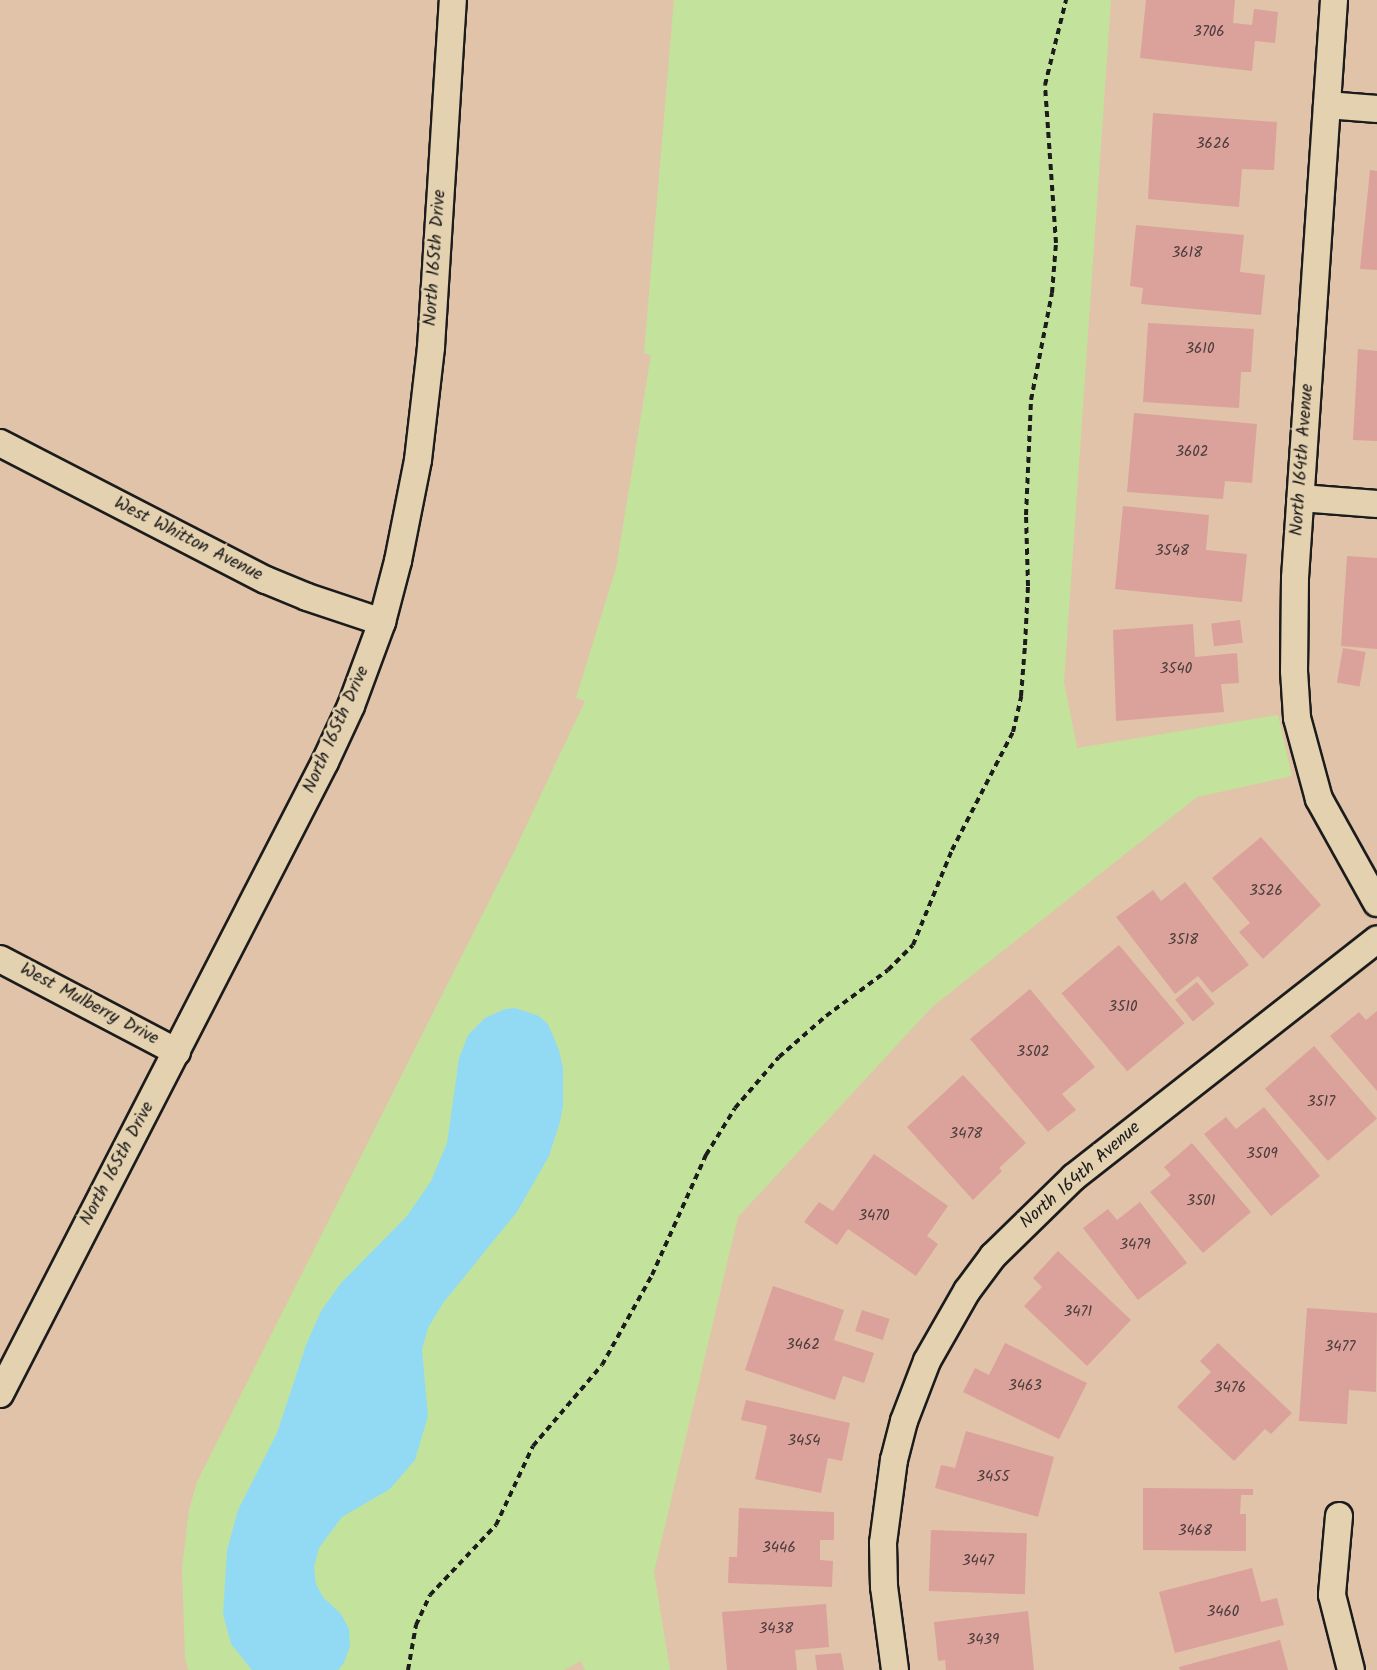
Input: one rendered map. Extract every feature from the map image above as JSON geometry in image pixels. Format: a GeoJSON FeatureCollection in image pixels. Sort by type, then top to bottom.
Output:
{"type":"FeatureCollection","features":[{"type":"Feature","properties":{"kind":"street","name":"North 165th Drive"},"geometry":{"type":"LineString","coordinates":[[0,1394],[325,762],[351,706],[382,622],[398,561],[422,426],[431,347],[453,0]]}},
{"type":"Feature","properties":{"kind":"street","name":"North 164th Avenue"},"geometry":{"type":"LineString","coordinates":[[1334,0],[1293,630],[1297,718],[1319,799],[1377,903]]}},
{"type":"Feature","properties":{"kind":"street"},"geometry":{"type":"LineString","coordinates":[[1327,105],[1377,109]]}},
{"type":"Feature","properties":{"kind":"street","name":"West Whitton Avenue"},"geometry":{"type":"LineString","coordinates":[[0,443],[266,580],[307,597],[382,622]]}},
{"type":"Feature","properties":{"kind":"street"},"geometry":{"type":"LineString","coordinates":[[1301,498],[1377,504]]}},
{"type":"Feature","properties":{"kind":"street","name":"North 164th Avenue"},"geometry":{"type":"LineString","coordinates":[[895,1670],[884,1587],[883,1543],[894,1460],[904,1421],[927,1361],[967,1291],[993,1256],[1074,1177],[1377,939]]}},
{"type":"Feature","properties":{"kind":"street","name":"West Mulberry Drive"},"geometry":{"type":"LineString","coordinates":[[0,959],[177,1052]]}},
{"type":"Feature","properties":{"kind":"street"},"geometry":{"type":"LineString","coordinates":[[1339,1516],[1332,1595],[1351,1670]]}},
{"type":"Feature","properties":{"kind":"path"},"geometry":{"type":"LineString","coordinates":[[408,1670],[416,1625],[430,1595],[496,1525],[533,1446],[602,1365],[651,1275],[706,1155],[735,1108],[786,1051],[826,1016],[888,970],[913,945],[952,849],[1013,732],[1021,696],[1025,654],[1028,586],[1026,515],[1031,400],[1052,293],[1056,243],[1045,85],[1048,61],[1066,0]]}},
{"type":"Feature","properties":{"kind":"green space"},"geometry":{"type":"Polygon","coordinates":[[[674,0],[1111,0],[1064,682],[1077,748],[1278,715],[1292,776],[1197,797],[932,1007],[738,1217],[654,1572],[670,1670],[585,1670],[581,1661],[564,1670],[188,1670],[185,1657],[182,1568],[189,1510],[197,1482],[513,854],[585,701],[576,698],[616,568],[651,355],[644,353],[674,0]]]}},
{"type":"Feature","properties":{"kind":"water"},"geometry":{"type":"Polygon","coordinates":[[[515,1008],[539,1016],[548,1024],[559,1050],[563,1068],[563,1106],[549,1156],[517,1212],[443,1303],[428,1328],[422,1350],[428,1416],[415,1460],[390,1489],[342,1517],[319,1548],[314,1567],[316,1584],[323,1597],[341,1614],[349,1629],[350,1646],[344,1663],[338,1670],[252,1670],[231,1644],[223,1614],[227,1550],[238,1510],[277,1433],[306,1345],[321,1311],[341,1283],[407,1216],[431,1181],[447,1143],[459,1058],[468,1035],[485,1018],[505,1009],[515,1008]]]}},
{"type":"Feature","properties":{"kind":"building"},"geometry":{"type":"Polygon","coordinates":[[[1146,0],[1235,0],[1233,23],[1252,25],[1254,9],[1278,12],[1275,43],[1255,41],[1252,71],[1140,58],[1146,0]]]}},
{"type":"Feature","properties":{"kind":"building"},"geometry":{"type":"Polygon","coordinates":[[[1153,113],[1277,122],[1274,170],[1242,169],[1239,207],[1148,199],[1153,113]]]}},
{"type":"Feature","properties":{"kind":"building"},"geometry":{"type":"Polygon","coordinates":[[[1370,170],[1377,171],[1377,270],[1360,269],[1370,170]]]}},
{"type":"Feature","properties":{"kind":"building"},"geometry":{"type":"Polygon","coordinates":[[[1136,225],[1244,235],[1240,272],[1265,275],[1261,315],[1141,304],[1143,288],[1130,286],[1136,225]]]}},
{"type":"Feature","properties":{"kind":"building"},"geometry":{"type":"Polygon","coordinates":[[[1148,323],[1254,329],[1251,372],[1241,372],[1239,408],[1143,402],[1148,323]]]}},
{"type":"Feature","properties":{"kind":"building"},"geometry":{"type":"Polygon","coordinates":[[[1358,349],[1377,351],[1377,441],[1353,440],[1358,349]]]}},
{"type":"Feature","properties":{"kind":"building"},"geometry":{"type":"Polygon","coordinates":[[[1134,413],[1257,424],[1252,483],[1225,481],[1223,499],[1127,492],[1134,413]]]}},
{"type":"Feature","properties":{"kind":"building"},"geometry":{"type":"Polygon","coordinates":[[[1123,506],[1209,515],[1206,550],[1247,554],[1242,602],[1115,589],[1123,506]]]}},
{"type":"Feature","properties":{"kind":"building"},"geometry":{"type":"Polygon","coordinates":[[[1347,556],[1377,558],[1377,649],[1341,646],[1347,556]]]}},
{"type":"Feature","properties":{"kind":"building"},"geometry":{"type":"Polygon","coordinates":[[[1240,620],[1243,643],[1214,646],[1211,624],[1240,620]]]}},
{"type":"Feature","properties":{"kind":"building"},"geometry":{"type":"Polygon","coordinates":[[[1193,624],[1195,657],[1237,653],[1239,683],[1221,684],[1224,712],[1116,721],[1113,630],[1193,624]]]}},
{"type":"Feature","properties":{"kind":"building"},"geometry":{"type":"Polygon","coordinates":[[[1343,648],[1366,652],[1360,686],[1337,682],[1343,648]]]}},
{"type":"Feature","properties":{"kind":"building"},"geometry":{"type":"Polygon","coordinates":[[[1261,837],[1321,905],[1263,959],[1239,932],[1250,923],[1212,878],[1261,837]]]}},
{"type":"Feature","properties":{"kind":"building"},"geometry":{"type":"Polygon","coordinates":[[[1185,882],[1249,965],[1212,993],[1198,976],[1175,994],[1116,917],[1153,890],[1161,901],[1185,882]]]}},
{"type":"Feature","properties":{"kind":"building"},"geometry":{"type":"Polygon","coordinates":[[[1119,945],[1185,1023],[1127,1071],[1062,993],[1119,945]]]}},
{"type":"Feature","properties":{"kind":"building"},"geometry":{"type":"Polygon","coordinates":[[[1197,982],[1215,1004],[1193,1021],[1175,1000],[1197,982]]]}},
{"type":"Feature","properties":{"kind":"building"},"geometry":{"type":"Polygon","coordinates":[[[1030,989],[1095,1067],[1062,1094],[1076,1110],[1048,1132],[970,1039],[1030,989]]]}},
{"type":"Feature","properties":{"kind":"building"},"geometry":{"type":"Polygon","coordinates":[[[1377,1011],[1377,1091],[1330,1036],[1359,1012],[1366,1020],[1377,1011]]]}},
{"type":"Feature","properties":{"kind":"building"},"geometry":{"type":"Polygon","coordinates":[[[1314,1046],[1377,1118],[1328,1161],[1265,1089],[1314,1046]]]}},
{"type":"Feature","properties":{"kind":"building"},"geometry":{"type":"Polygon","coordinates":[[[963,1075],[1026,1143],[999,1168],[1002,1171],[973,1200],[907,1127],[963,1075]]]}},
{"type":"Feature","properties":{"kind":"building"},"geometry":{"type":"Polygon","coordinates":[[[1264,1107],[1320,1176],[1271,1216],[1204,1134],[1226,1117],[1236,1129],[1264,1107]]]}},
{"type":"Feature","properties":{"kind":"building"},"geometry":{"type":"Polygon","coordinates":[[[1192,1143],[1251,1212],[1203,1253],[1150,1192],[1171,1175],[1164,1167],[1192,1143]]]}},
{"type":"Feature","properties":{"kind":"building"},"geometry":{"type":"Polygon","coordinates":[[[874,1154],[948,1206],[927,1236],[938,1244],[916,1276],[848,1229],[837,1245],[804,1222],[819,1202],[833,1211],[874,1154]]]}},
{"type":"Feature","properties":{"kind":"building"},"geometry":{"type":"Polygon","coordinates":[[[1140,1202],[1187,1263],[1138,1300],[1083,1228],[1108,1209],[1117,1220],[1140,1202]]]}},
{"type":"Feature","properties":{"kind":"building"},"geometry":{"type":"Polygon","coordinates":[[[1058,1251],[1131,1320],[1087,1366],[1024,1306],[1042,1287],[1033,1278],[1058,1251]]]}},
{"type":"Feature","properties":{"kind":"building"},"geometry":{"type":"Polygon","coordinates":[[[773,1286],[844,1310],[834,1340],[874,1353],[864,1383],[843,1376],[835,1400],[745,1370],[773,1286]]]}},
{"type":"Feature","properties":{"kind":"building"},"geometry":{"type":"Polygon","coordinates":[[[1307,1308],[1377,1313],[1376,1392],[1349,1390],[1347,1424],[1299,1421],[1307,1308]]]}},
{"type":"Feature","properties":{"kind":"building"},"geometry":{"type":"Polygon","coordinates":[[[862,1310],[890,1319],[883,1340],[855,1331],[862,1310]]]}},
{"type":"Feature","properties":{"kind":"building"},"geometry":{"type":"Polygon","coordinates":[[[1005,1343],[1087,1383],[1059,1439],[963,1392],[975,1368],[989,1375],[1005,1343]]]}},
{"type":"Feature","properties":{"kind":"building"},"geometry":{"type":"Polygon","coordinates":[[[1218,1343],[1292,1413],[1271,1434],[1265,1429],[1234,1461],[1177,1407],[1211,1372],[1200,1361],[1218,1343]]]}},
{"type":"Feature","properties":{"kind":"building"},"geometry":{"type":"Polygon","coordinates":[[[746,1400],[850,1423],[842,1461],[828,1458],[821,1493],[755,1479],[767,1426],[741,1420],[746,1400]]]}},
{"type":"Feature","properties":{"kind":"building"},"geometry":{"type":"Polygon","coordinates":[[[966,1431],[1054,1457],[1038,1517],[935,1488],[941,1465],[955,1468],[966,1431]]]}},
{"type":"Feature","properties":{"kind":"building"},"geometry":{"type":"Polygon","coordinates":[[[1143,1488],[1253,1489],[1253,1495],[1241,1495],[1240,1514],[1246,1514],[1246,1551],[1143,1550],[1143,1488]]]}},
{"type":"Feature","properties":{"kind":"building"},"geometry":{"type":"Polygon","coordinates":[[[739,1508],[834,1512],[834,1540],[820,1540],[820,1560],[833,1561],[832,1587],[728,1583],[729,1557],[737,1557],[739,1508]]]}},
{"type":"Feature","properties":{"kind":"building"},"geometry":{"type":"Polygon","coordinates":[[[931,1530],[1027,1533],[1025,1594],[929,1591],[931,1530]]]}},
{"type":"Feature","properties":{"kind":"building"},"geometry":{"type":"Polygon","coordinates":[[[1252,1568],[1261,1602],[1277,1598],[1284,1625],[1175,1653],[1159,1592],[1252,1568]]]}},
{"type":"Feature","properties":{"kind":"building"},"geometry":{"type":"Polygon","coordinates":[[[826,1604],[829,1647],[795,1650],[797,1670],[727,1670],[722,1612],[826,1604]]]}},
{"type":"Feature","properties":{"kind":"building"},"geometry":{"type":"Polygon","coordinates":[[[1028,1611],[1034,1670],[946,1670],[945,1660],[938,1661],[934,1622],[1028,1611]]]}},
{"type":"Feature","properties":{"kind":"building"},"geometry":{"type":"Polygon","coordinates":[[[1280,1640],[1288,1670],[1180,1670],[1179,1667],[1280,1640]]]}},
{"type":"Feature","properties":{"kind":"building"},"geometry":{"type":"Polygon","coordinates":[[[841,1653],[844,1670],[817,1670],[815,1655],[841,1653]]]}}]}
